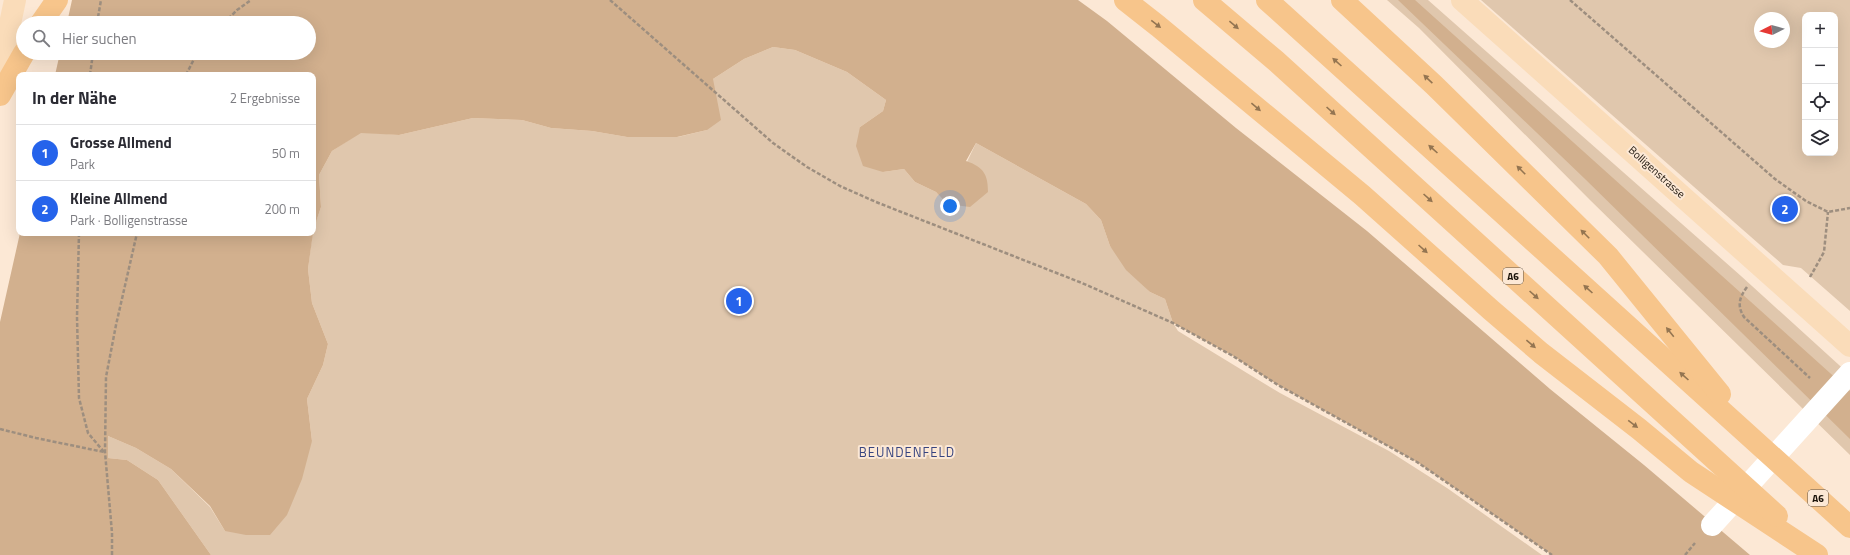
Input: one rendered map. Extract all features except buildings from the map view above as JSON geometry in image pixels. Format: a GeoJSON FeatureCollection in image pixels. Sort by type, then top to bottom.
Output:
{"type":"FeatureCollection","features":[{"type":"Feature","properties":{"kind":"highway"},"geometry":{"type":"LineString","coordinates":[[46,16],[57,0]]}},
{"type":"Feature","properties":{"kind":"highway"},"geometry":{"type":"LineString","coordinates":[[1125,0],[1362,195],[1541,353],[1639,429],[1691,472],[1817,555]]}},
{"type":"Feature","properties":{"kind":"highway","name":"A6"},"geometry":{"type":"LineString","coordinates":[[1204,0],[1282,66],[1820,555]]}},
{"type":"Feature","properties":{"kind":"highway","name":"A6"},"geometry":{"type":"LineString","coordinates":[[1267,0],[1850,527]]}},
{"type":"Feature","properties":{"kind":"highway"},"geometry":{"type":"LineString","coordinates":[[1342,0],[1434,85],[1608,256],[1765,450]]}},
{"type":"Feature","properties":{"kind":"highway"},"geometry":{"type":"LineString","coordinates":[[0,95],[20,60]]}},
{"type":"Feature","properties":{"kind":"main road"},"geometry":{"type":"LineString","coordinates":[[1,65],[15,0]]}},
{"type":"Feature","properties":{"kind":"main road","name":"Bolligenstrasse"},"geometry":{"type":"LineString","coordinates":[[1462,0],[1850,346]]}},
{"type":"Feature","properties":{"kind":"lane"},"geometry":{"type":"LineString","coordinates":[[1712,525],[1850,373]]}},
{"type":"Feature","properties":{"kind":"path"},"geometry":{"type":"LineString","coordinates":[[98,16],[101,0]]}},
{"type":"Feature","properties":{"kind":"path"},"geometry":{"type":"LineString","coordinates":[[231,16],[251,0]]}},
{"type":"Feature","properties":{"kind":"path"},"geometry":{"type":"LineString","coordinates":[[610,0],[773,143],[788,155],[813,171],[840,186],[876,202],[1082,283],[1173,323],[1417,462],[1552,555]]}},
{"type":"Feature","properties":{"kind":"path"},"geometry":{"type":"LineString","coordinates":[[1570,0],[1775,179],[1806,201],[1828,212],[1850,208]]}},
{"type":"Feature","properties":{"kind":"path"},"geometry":{"type":"LineString","coordinates":[[90,72],[91,60]]}},
{"type":"Feature","properties":{"kind":"path"},"geometry":{"type":"LineString","coordinates":[[188,72],[194,60]]}},
{"type":"Feature","properties":{"kind":"path"},"geometry":{"type":"LineString","coordinates":[[1796,297],[1824,252],[1828,212]]}},
{"type":"Feature","properties":{"kind":"path"},"geometry":{"type":"LineString","coordinates":[[79,236],[77,317],[79,398],[88,433],[105,452]]}},
{"type":"Feature","properties":{"kind":"path"},"geometry":{"type":"LineString","coordinates":[[112,555],[112,533],[105,452],[106,377],[136,236]]}},
{"type":"Feature","properties":{"kind":"path"},"geometry":{"type":"LineString","coordinates":[[1762,266],[1740,296],[1740,310],[1744,317],[1811,379]]}},
{"type":"Feature","properties":{"kind":"path"},"geometry":{"type":"LineString","coordinates":[[0,429],[105,452]]}},
{"type":"Feature","properties":{"kind":"shaded area"},"geometry":{"type":"Polygon","coordinates":[[[72,0],[1078,0],[1107,21],[1236,128],[1367,231],[1550,389],[1644,465],[1750,555],[1552,555],[1417,462],[1278,385],[1233,356],[1173,323],[1165,299],[1150,292],[1126,270],[1110,246],[1101,220],[1086,204],[976,143],[966,161],[977,166],[984,172],[988,192],[970,207],[947,204],[936,192],[915,182],[904,169],[883,172],[863,166],[856,146],[860,127],[883,111],[886,100],[847,72],[795,50],[773,47],[744,59],[713,79],[721,120],[707,130],[677,137],[627,137],[592,131],[551,128],[522,120],[473,118],[399,135],[361,133],[332,151],[319,175],[321,207],[316,222],[316,72],[56,72],[58,60],[316,60],[316,16],[69,16],[72,0]]]}},
{"type":"Feature","properties":{"kind":"shaded area"},"geometry":{"type":"Polygon","coordinates":[[[1387,0],[1428,0],[1741,276],[1850,375],[1850,455],[1590,200],[1419,28],[1387,0]]]}},
{"type":"Feature","properties":{"kind":"shaded area"},"geometry":{"type":"Polygon","coordinates":[[[1398,0],[1415,0],[1850,391],[1850,439],[1584,178],[1398,0]]]}},
{"type":"Feature","properties":{"kind":"shaded area"},"geometry":{"type":"Polygon","coordinates":[[[1481,0],[1850,0],[1850,311],[1801,268],[1783,265],[1481,0]]]}},
{"type":"Feature","properties":{"kind":"shaded area"},"geometry":{"type":"Polygon","coordinates":[[[773,47],[795,50],[847,72],[886,100],[883,111],[860,127],[883,172],[904,169],[915,182],[936,192],[947,204],[976,143],[1086,204],[1101,220],[1110,246],[1150,292],[1165,299],[1173,323],[1178,331],[1280,393],[1389,451],[1447,488],[1542,555],[211,555],[158,480],[127,460],[108,458],[108,436],[136,448],[171,469],[210,507],[225,531],[312,441],[307,399],[323,365],[328,344],[312,303],[308,269],[312,236],[316,236],[316,221],[321,207],[319,175],[332,151],[361,132],[399,135],[473,118],[522,120],[551,128],[592,131],[627,137],[678,137],[707,130],[713,79],[744,59],[773,47]]]}},
{"type":"Feature","properties":{"kind":"shaded area"},"geometry":{"type":"Polygon","coordinates":[[[19,236],[313,236],[308,269],[312,303],[328,344],[323,365],[307,399],[312,441],[302,479],[287,515],[270,535],[246,535],[225,531],[210,506],[171,469],[136,448],[108,436],[108,458],[127,460],[158,480],[211,555],[0,555],[0,322],[19,236]]]}},
{"type":"Feature","properties":{"kind":"place","name":"Kleine Allmend"},"geometry":{"type":"Point","coordinates":[1785,209]}},
{"type":"Feature","properties":{"kind":"place","name":"Grosse Allmend"},"geometry":{"type":"Point","coordinates":[739,301]}},
{"type":"Feature","properties":{"kind":"district","name":"BEUNDENFELD"},"geometry":{"type":"Point","coordinates":[907,452]}}]}
